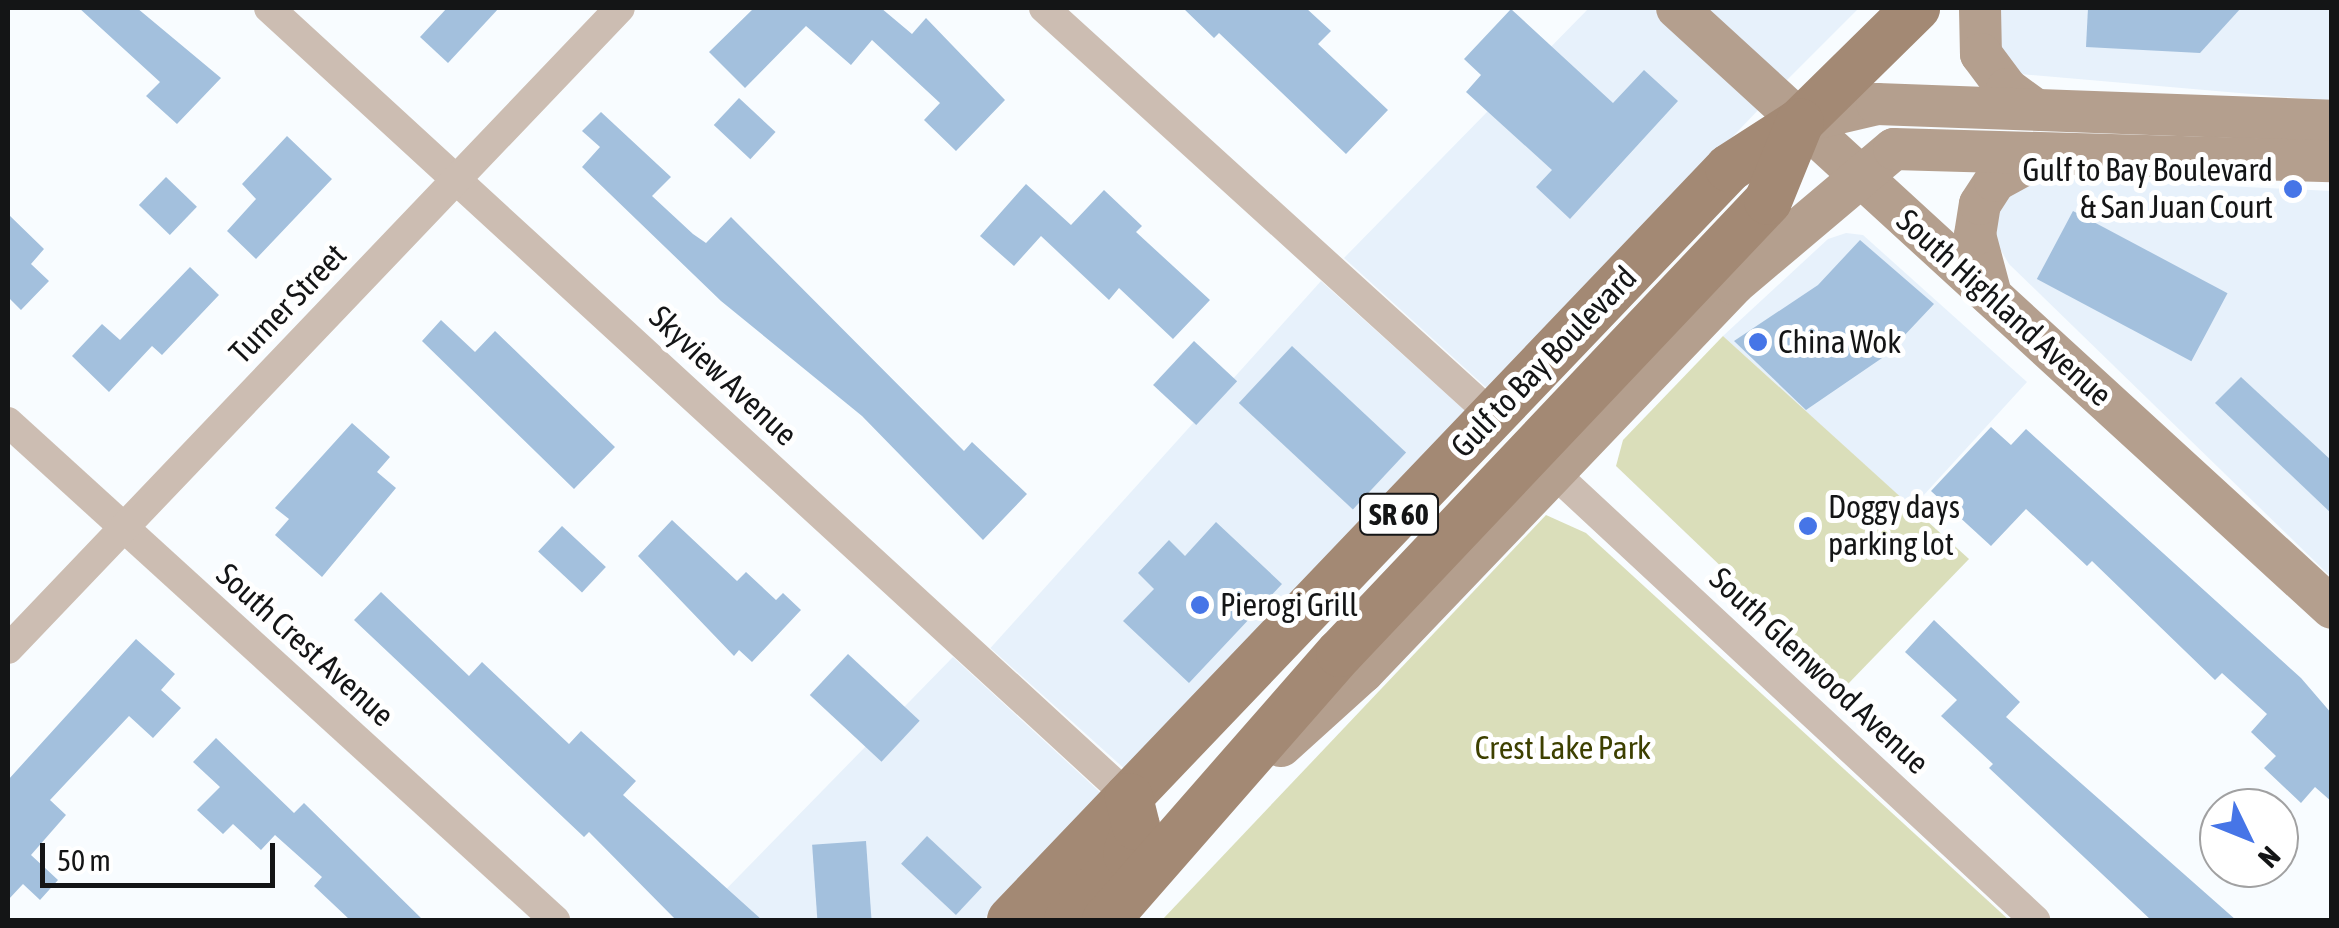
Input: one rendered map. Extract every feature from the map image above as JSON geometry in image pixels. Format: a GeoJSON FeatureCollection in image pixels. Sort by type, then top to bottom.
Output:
{"type":"FeatureCollection","features":[{"type":"Feature","properties":{"kind":"main road","name":"SR 60"},"geometry":{"type":"LineString","coordinates":[[1800,122],[1916,8]]}},
{"type":"Feature","properties":{"kind":"main road","name":"Gulf to Bay Boulevard"},"geometry":{"type":"LineString","coordinates":[[1011,920],[1729,168],[1800,122]]}},
{"type":"Feature","properties":{"kind":"main road","name":"Gulf to Bay Boulevard"},"geometry":{"type":"LineString","coordinates":[[1106,920],[1196,824],[1340,653],[1768,201],[1800,122]]}},
{"type":"Feature","properties":{"kind":"main road"},"geometry":{"type":"LineString","coordinates":[[1068,920],[1127,854],[1136,826],[1129,797]]}},
{"type":"Feature","properties":{"kind":"street","name":"Skyview Avenue"},"geometry":{"type":"LineString","coordinates":[[269,8],[1129,797]]}},
{"type":"Feature","properties":{"kind":"street","name":"Turner Street"},"geometry":{"type":"LineString","coordinates":[[8,649],[620,8]]}},
{"type":"Feature","properties":{"kind":"street"},"geometry":{"type":"LineString","coordinates":[[1044,8],[1493,416]]}},
{"type":"Feature","properties":{"kind":"street","name":"South Highland Avenue"},"geometry":{"type":"LineString","coordinates":[[1677,8],[2332,608]]}},
{"type":"Feature","properties":{"kind":"street"},"geometry":{"type":"LineString","coordinates":[[1980,8],[1981,54],[2007,89],[2035,109]]}},
{"type":"Feature","properties":{"kind":"street","name":"Gulf to Bay Boulevard"},"geometry":{"type":"LineString","coordinates":[[1800,122],[1877,104],[2332,121]]}},
{"type":"Feature","properties":{"kind":"street"},"geometry":{"type":"LineString","coordinates":[[1196,824],[1363,672],[1734,284],[1894,149],[2332,161]]}},
{"type":"Feature","properties":{"kind":"street"},"geometry":{"type":"LineString","coordinates":[[1991,295],[1975,236],[1980,204],[1995,182],[2042,155]]}},
{"type":"Feature","properties":{"kind":"street","name":"South Crest Avenue"},"geometry":{"type":"LineString","coordinates":[[8,422],[555,920]]}},
{"type":"Feature","properties":{"kind":"street","name":"South Glenwood Avenue"},"geometry":{"type":"LineString","coordinates":[[1554,472],[2035,920]]}},
{"type":"Feature","properties":{"kind":"shaded area"},"geometry":{"type":"Polygon","coordinates":[[[1589,8],[1653,8],[1761,107],[1490,391],[1344,258],[1589,8]]]}},
{"type":"Feature","properties":{"kind":"shaded area"},"geometry":{"type":"Polygon","coordinates":[[[1700,8],[1859,8],[1783,84],[1700,8]]]}},
{"type":"Feature","properties":{"kind":"shaded area"},"geometry":{"type":"Polygon","coordinates":[[[1997,8],[2331,8],[2331,101],[2020,74],[1998,50],[1997,8]]]}},
{"type":"Feature","properties":{"kind":"shaded area"},"geometry":{"type":"Polygon","coordinates":[[[2039,177],[2331,191],[2331,577],[2009,264],[1993,237],[1996,213],[2008,194],[2039,177]]]}},
{"type":"Feature","properties":{"kind":"shaded area"},"geometry":{"type":"Polygon","coordinates":[[[1846,233],[1863,235],[2027,382],[1912,508],[1723,336],[1828,239],[1846,233]]]}},
{"type":"Feature","properties":{"kind":"shaded area"},"geometry":{"type":"Polygon","coordinates":[[[1321,281],[1468,413],[1138,781],[990,648],[1321,281]]]}},
{"type":"Feature","properties":{"kind":"shaded area"},"geometry":{"type":"Polygon","coordinates":[[[953,657],[1103,795],[983,920],[696,920],[953,657]]]}},
{"type":"Feature","properties":{"kind":"green space"},"geometry":{"type":"Polygon","coordinates":[[[1723,336],[1969,559],[1846,686],[1616,466],[1623,440],[1723,336]]]}},
{"type":"Feature","properties":{"kind":"green space","name":"Crest Lake Park"},"geometry":{"type":"Polygon","coordinates":[[[1546,515],[1586,533],[2009,920],[1162,920],[1546,515]]]}},
{"type":"Feature","properties":{"kind":"building"},"geometry":{"type":"Polygon","coordinates":[[[79,8],[137,8],[221,78],[177,124],[146,96],[160,82],[79,8]]]}},
{"type":"Feature","properties":{"kind":"building"},"geometry":{"type":"Polygon","coordinates":[[[447,8],[499,8],[448,63],[420,37],[447,8]]]}},
{"type":"Feature","properties":{"kind":"building"},"geometry":{"type":"Polygon","coordinates":[[[754,8],[881,8],[912,34],[926,18],[1005,100],[956,151],[924,120],[940,103],[872,40],[851,65],[806,26],[745,88],[709,52],[754,8]]]}},
{"type":"Feature","properties":{"kind":"building"},"geometry":{"type":"Polygon","coordinates":[[[1183,8],[1306,8],[1331,31],[1318,44],[1388,110],[1346,154],[1219,33],[1214,38],[1183,8]]]}},
{"type":"Feature","properties":{"kind":"building"},"geometry":{"type":"Polygon","coordinates":[[[2088,8],[2241,8],[2200,53],[2086,47],[2088,8]]]}},
{"type":"Feature","properties":{"kind":"building"},"geometry":{"type":"Polygon","coordinates":[[[1511,9],[1613,103],[1644,70],[1678,101],[1570,219],[1536,187],[1552,170],[1466,92],[1481,75],[1464,59],[1511,9]]]}},
{"type":"Feature","properties":{"kind":"building"},"geometry":{"type":"Polygon","coordinates":[[[739,98],[776,132],[750,159],[714,125],[739,98]]]}},
{"type":"Feature","properties":{"kind":"building"},"geometry":{"type":"Polygon","coordinates":[[[601,112],[671,177],[652,196],[693,234],[706,243],[731,217],[964,451],[972,442],[1027,494],[983,540],[862,416],[721,301],[582,167],[600,147],[582,131],[601,112]]]}},
{"type":"Feature","properties":{"kind":"building"},"geometry":{"type":"Polygon","coordinates":[[[287,136],[332,179],[256,259],[227,231],[256,199],[242,184],[287,136]]]}},
{"type":"Feature","properties":{"kind":"building"},"geometry":{"type":"Polygon","coordinates":[[[166,177],[197,207],[170,235],[139,205],[166,177]]]}},
{"type":"Feature","properties":{"kind":"building"},"geometry":{"type":"Polygon","coordinates":[[[1026,184],[1071,225],[1104,190],[1142,226],[1136,232],[1210,300],[1173,339],[1119,288],[1109,300],[1041,236],[1014,266],[980,236],[1026,184]]]}},
{"type":"Feature","properties":{"kind":"building"},"geometry":{"type":"Polygon","coordinates":[[[2073,211],[2228,293],[2191,361],[2037,279],[2073,211]]]}},
{"type":"Feature","properties":{"kind":"building"},"geometry":{"type":"Polygon","coordinates":[[[8,214],[44,249],[31,264],[49,281],[21,310],[8,297],[8,214]]]}},
{"type":"Feature","properties":{"kind":"building"},"geometry":{"type":"Polygon","coordinates":[[[1860,240],[1934,304],[1885,356],[1806,410],[1734,341],[1818,285],[1860,240]]]}},
{"type":"Feature","properties":{"kind":"building"},"geometry":{"type":"Polygon","coordinates":[[[190,267],[219,295],[162,355],[152,346],[109,392],[72,356],[102,324],[120,340],[190,267]]]}},
{"type":"Feature","properties":{"kind":"building"},"geometry":{"type":"Polygon","coordinates":[[[441,320],[475,352],[495,331],[615,447],[574,489],[422,341],[441,320]]]}},
{"type":"Feature","properties":{"kind":"building"},"geometry":{"type":"Polygon","coordinates":[[[1194,341],[1237,381],[1196,425],[1153,385],[1194,341]]]}},
{"type":"Feature","properties":{"kind":"building"},"geometry":{"type":"Polygon","coordinates":[[[1292,346],[1406,452],[1353,509],[1239,403],[1292,346]]]}},
{"type":"Feature","properties":{"kind":"building"},"geometry":{"type":"Polygon","coordinates":[[[2241,377],[2332,461],[2332,514],[2215,403],[2241,377]]]}},
{"type":"Feature","properties":{"kind":"building"},"geometry":{"type":"Polygon","coordinates":[[[352,423],[390,457],[377,472],[396,488],[322,577],[275,535],[289,519],[275,508],[352,423]]]}},
{"type":"Feature","properties":{"kind":"building"},"geometry":{"type":"Polygon","coordinates":[[[1991,427],[2011,445],[2026,429],[2301,678],[2332,714],[2332,802],[2315,787],[2301,803],[2299,788],[2285,788],[2264,768],[2276,756],[2251,732],[2267,714],[2222,673],[2215,680],[2092,561],[2087,566],[2026,509],[1991,546],[1931,491],[1991,427]]]}},
{"type":"Feature","properties":{"kind":"building"},"geometry":{"type":"Polygon","coordinates":[[[672,520],[737,581],[746,572],[776,600],[783,593],[801,610],[752,662],[739,650],[734,656],[638,556],[672,520]]]}},
{"type":"Feature","properties":{"kind":"building","name":"Pierogi Grill"},"geometry":{"type":"Polygon","coordinates":[[[1216,522],[1282,584],[1189,683],[1123,621],[1154,589],[1138,573],[1169,540],[1185,556],[1216,522]]]}},
{"type":"Feature","properties":{"kind":"building"},"geometry":{"type":"Polygon","coordinates":[[[562,526],[606,567],[582,593],[538,552],[562,526]]]}},
{"type":"Feature","properties":{"kind":"building"},"geometry":{"type":"Polygon","coordinates":[[[381,592],[469,676],[482,662],[569,744],[581,731],[636,781],[623,795],[762,920],[676,920],[589,832],[584,837],[354,620],[381,592]]]}},
{"type":"Feature","properties":{"kind":"building"},"geometry":{"type":"Polygon","coordinates":[[[1934,620],[2020,702],[2006,717],[2236,920],[2151,920],[1989,768],[1993,764],[1941,716],[1957,700],[1905,652],[1934,620]]]}},
{"type":"Feature","properties":{"kind":"building"},"geometry":{"type":"Polygon","coordinates":[[[136,639],[175,674],[161,690],[181,708],[153,738],[129,716],[50,800],[66,815],[31,855],[58,880],[40,900],[23,884],[8,900],[8,780],[136,639]]]}},
{"type":"Feature","properties":{"kind":"building"},"geometry":{"type":"Polygon","coordinates":[[[848,654],[920,721],[881,762],[810,695],[848,654]]]}},
{"type":"Feature","properties":{"kind":"building"},"geometry":{"type":"Polygon","coordinates":[[[216,738],[294,813],[304,803],[423,920],[350,920],[314,886],[322,877],[275,835],[261,850],[233,824],[223,834],[197,810],[220,787],[193,762],[216,738]]]}},
{"type":"Feature","properties":{"kind":"building"},"geometry":{"type":"Polygon","coordinates":[[[927,836],[982,887],[956,915],[901,864],[927,836]]]}},
{"type":"Feature","properties":{"kind":"building"},"geometry":{"type":"Polygon","coordinates":[[[866,841],[872,920],[817,920],[812,845],[866,841]]]}},
{"type":"Feature","properties":{"kind":"place","name":"Gulf to Bay Boulevard & San Juan Court"},"geometry":{"type":"Point","coordinates":[2293,189]}},
{"type":"Feature","properties":{"kind":"place","name":"China Wok"},"geometry":{"type":"Point","coordinates":[1758,342]}},
{"type":"Feature","properties":{"kind":"place","name":"Doggy days parking lot"},"geometry":{"type":"Point","coordinates":[1808,526]}},
{"type":"Feature","properties":{"kind":"place","name":"Pierogi Grill"},"geometry":{"type":"Point","coordinates":[1200,605]}}]}
